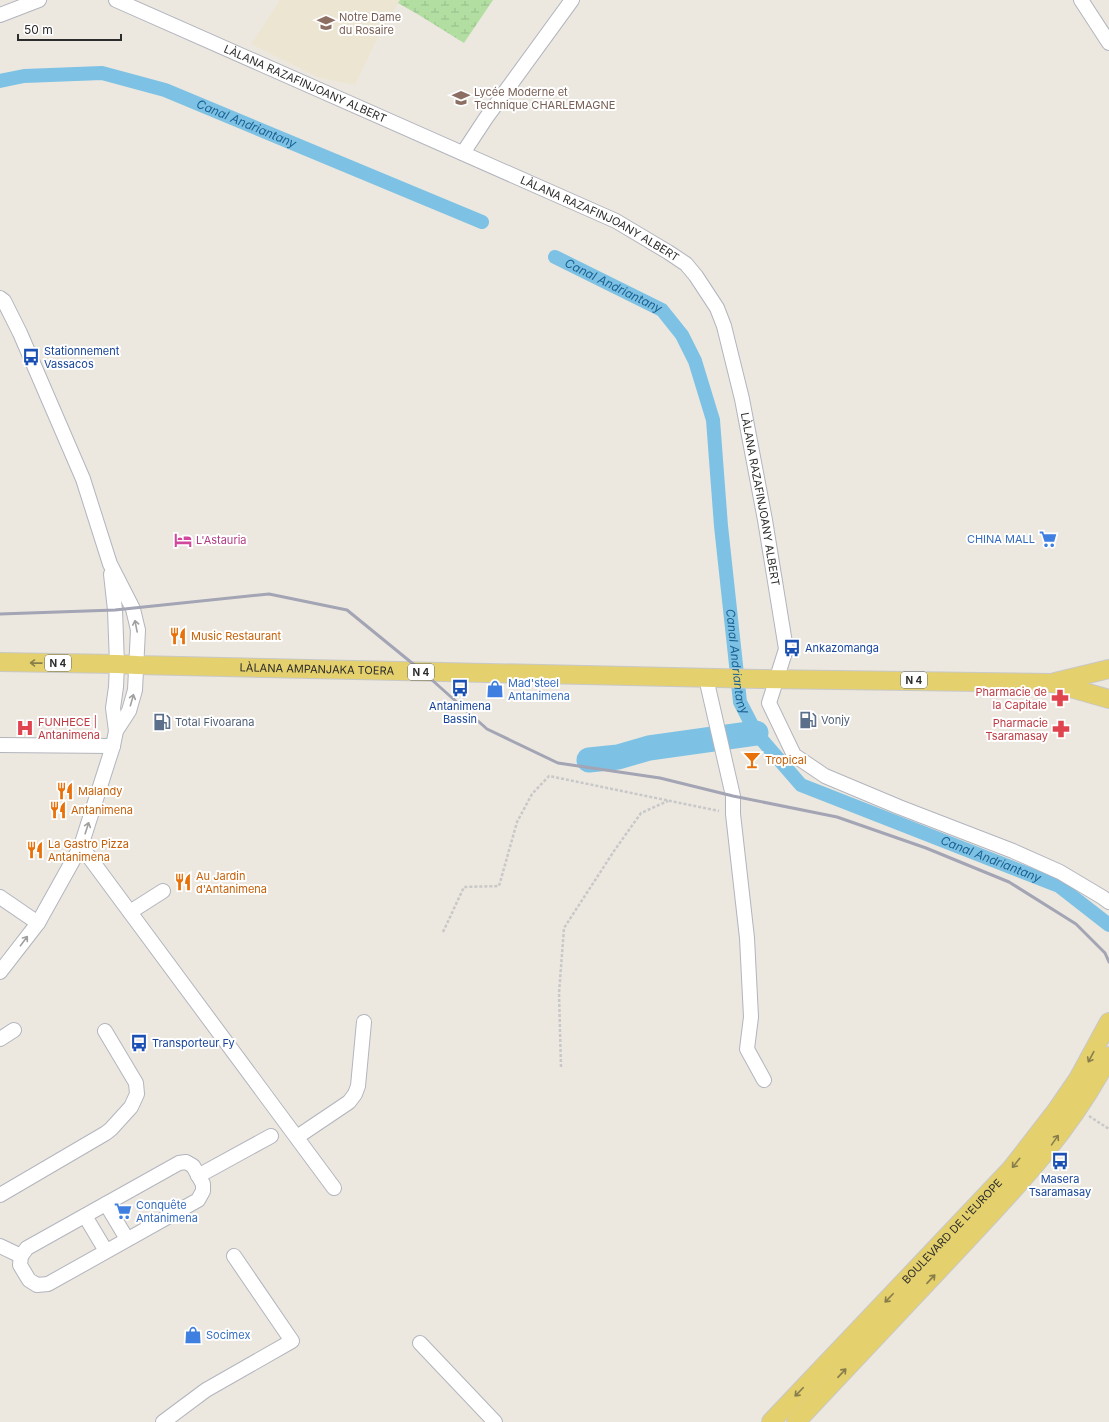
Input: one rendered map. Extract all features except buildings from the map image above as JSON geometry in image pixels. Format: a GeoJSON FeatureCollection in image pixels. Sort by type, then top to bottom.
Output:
{"type":"FeatureCollection","features":[{"type":"Feature","properties":{"kind":"main road","name":"LÀLANA AMPANJAKA TOERA"},"geometry":{"type":"LineString","coordinates":[[0,662],[715,678]]}},
{"type":"Feature","properties":{"kind":"main road","name":"N 4"},"geometry":{"type":"LineString","coordinates":[[715,678],[1053,683],[1107,669]]}},
{"type":"Feature","properties":{"kind":"main road","name":"N 4"},"geometry":{"type":"LineString","coordinates":[[1053,683],[1105,699]]}},
{"type":"Feature","properties":{"kind":"main road","name":"BOULEVARD DE L'EUROPE"},"geometry":{"type":"LineString","coordinates":[[772,1422],[1011,1170],[1056,1111],[1078,1079],[1109,1022]]}},
{"type":"Feature","properties":{"kind":"main road","name":"BOULEVARD DE L'EUROPE"},"geometry":{"type":"LineString","coordinates":[[796,1422],[1006,1198],[1048,1150],[1092,1087],[1109,1056]]}},
{"type":"Feature","properties":{"kind":"street"},"geometry":{"type":"LineString","coordinates":[[0,15],[39,0]]}},
{"type":"Feature","properties":{"kind":"street","name":"LÀLANA RAZAFINJOANY ALBERT"},"geometry":{"type":"LineString","coordinates":[[116,0],[616,221],[686,264],[696,276],[717,308],[724,326],[742,399],[765,520],[786,649],[768,679],[769,703],[794,755],[825,776],[899,807],[1013,851],[1053,869],[1109,902]]}},
{"type":"Feature","properties":{"kind":"street"},"geometry":{"type":"LineString","coordinates":[[463,153],[486,118],[572,0]]}},
{"type":"Feature","properties":{"kind":"street"},"geometry":{"type":"LineString","coordinates":[[1081,0],[1109,43]]}},
{"type":"Feature","properties":{"kind":"street"},"geometry":{"type":"LineString","coordinates":[[0,298],[4,301],[20,332],[83,479],[110,564],[132,608],[138,630],[135,690],[129,711],[116,731]]}},
{"type":"Feature","properties":{"kind":"street"},"geometry":{"type":"LineString","coordinates":[[0,972],[38,922],[81,846],[113,746],[116,731],[112,708],[116,687],[117,664],[115,610],[110,564]]}},
{"type":"Feature","properties":{"kind":"street"},"geometry":{"type":"LineString","coordinates":[[715,678],[717,724],[733,796],[747,938],[751,1017],[747,1049],[764,1080]]}},
{"type":"Feature","properties":{"kind":"street"},"geometry":{"type":"LineString","coordinates":[[0,746],[113,746]]}},
{"type":"Feature","properties":{"kind":"street"},"geometry":{"type":"LineString","coordinates":[[81,846],[334,1188]]}},
{"type":"Feature","properties":{"kind":"street"},"geometry":{"type":"LineString","coordinates":[[130,912],[163,891]]}},
{"type":"Feature","properties":{"kind":"street"},"geometry":{"type":"LineString","coordinates":[[0,897],[38,922]]}},
{"type":"Feature","properties":{"kind":"street"},"geometry":{"type":"LineString","coordinates":[[297,1137],[349,1102],[355,1094],[358,1086],[364,1022]]}},
{"type":"Feature","properties":{"kind":"street"},"geometry":{"type":"LineString","coordinates":[[0,1039],[14,1030]]}},
{"type":"Feature","properties":{"kind":"street"},"geometry":{"type":"LineString","coordinates":[[0,1194],[106,1133],[132,1107],[137,1094],[136,1083],[105,1031]]}},
{"type":"Feature","properties":{"kind":"street"},"geometry":{"type":"LineString","coordinates":[[198,1176],[271,1136]]}},
{"type":"Feature","properties":{"kind":"street"},"geometry":{"type":"LineString","coordinates":[[186,1162],[193,1166],[203,1184],[203,1192],[198,1200],[48,1284],[38,1285],[29,1280],[20,1265],[21,1256],[27,1248],[106,1204],[179,1163],[186,1162]]}},
{"type":"Feature","properties":{"kind":"street"},"geometry":{"type":"LineString","coordinates":[[106,1204],[127,1239]]}},
{"type":"Feature","properties":{"kind":"street"},"geometry":{"type":"LineString","coordinates":[[85,1216],[106,1251]]}},
{"type":"Feature","properties":{"kind":"street"},"geometry":{"type":"LineString","coordinates":[[0,1246],[21,1256]]}},
{"type":"Feature","properties":{"kind":"street"},"geometry":{"type":"LineString","coordinates":[[163,1422],[206,1390],[292,1341],[234,1256]]}},
{"type":"Feature","properties":{"kind":"street"},"geometry":{"type":"LineString","coordinates":[[420,1344],[495,1422]]}},
{"type":"Feature","properties":{"kind":"path"},"geometry":{"type":"LineString","coordinates":[[443,932],[464,887],[499,886],[517,822],[532,794],[549,776],[734,814]]}},
{"type":"Feature","properties":{"kind":"path"},"geometry":{"type":"LineString","coordinates":[[560,1067],[559,993],[564,928],[614,851],[641,813],[669,801]]}},
{"type":"Feature","properties":{"kind":"path"},"geometry":{"type":"LineString","coordinates":[[1077,1108],[1109,1129]]}},
{"type":"Feature","properties":{"kind":"shaded area","name":"Notre Dame du Rosaire"},"geometry":{"type":"Polygon","coordinates":[[[280,0],[400,0],[375,43],[355,85],[320,78],[251,44],[280,0]]]}},
{"type":"Feature","properties":{"kind":"green space"},"geometry":{"type":"Polygon","coordinates":[[[400,0],[493,0],[464,43],[398,3],[400,0]]]}},
{"type":"Feature","properties":{"kind":"waterway","name":"Canal Andriantany"},"geometry":{"type":"LineString","coordinates":[[0,81],[24,76],[102,73],[165,90],[482,222]]}},
{"type":"Feature","properties":{"kind":"waterway","name":"Canal Andriantany"},"geometry":{"type":"LineString","coordinates":[[555,257],[662,310],[682,335],[695,361],[713,420],[721,526],[740,702],[756,733],[801,785],[1059,886],[1109,925]]}},
{"type":"Feature","properties":{"kind":"waterway"},"geometry":{"type":"LineString","coordinates":[[589,760],[618,757],[649,748],[756,733]]}},
{"type":"Feature","properties":{"kind":"railway"},"geometry":{"type":"LineString","coordinates":[[0,614],[115,610],[269,594],[347,610],[423,672],[487,729],[558,763],[660,778],[733,796],[837,817],[926,848],[1009,882],[1076,924],[1105,953],[1109,962]]}},
{"type":"Feature","properties":{"kind":"place","name":"Notre Dame du Rosaire"},"geometry":{"type":"Point","coordinates":[326,23]}},
{"type":"Feature","properties":{"kind":"place","name":"Lycée Moderne et Technique CHARLEMAGNE"},"geometry":{"type":"Point","coordinates":[461,98]}},
{"type":"Feature","properties":{"kind":"place","name":"Stationnement Vassacos"},"geometry":{"type":"Point","coordinates":[31,357]}},
{"type":"Feature","properties":{"kind":"place","name":"CHINA MALL"},"geometry":{"type":"Point","coordinates":[1048,539]}},
{"type":"Feature","properties":{"kind":"place","name":"L'Astauria"},"geometry":{"type":"Point","coordinates":[183,540]}},
{"type":"Feature","properties":{"kind":"place","name":"Music Restaurant"},"geometry":{"type":"Point","coordinates":[178,636]}},
{"type":"Feature","properties":{"kind":"place","name":"Ankazomanga"},"geometry":{"type":"Point","coordinates":[792,648]}},
{"type":"Feature","properties":{"kind":"place","name":"Antanimena Bassin"},"geometry":{"type":"Point","coordinates":[460,688]}},
{"type":"Feature","properties":{"kind":"place","name":"Mad'steel Antanimena"},"geometry":{"type":"Point","coordinates":[495,689]}},
{"type":"Feature","properties":{"kind":"place","name":"Pharmacie de la Capitale"},"geometry":{"type":"Point","coordinates":[1060,698]}},
{"type":"Feature","properties":{"kind":"place","name":"Vonjy"},"geometry":{"type":"Point","coordinates":[808,720]}},
{"type":"Feature","properties":{"kind":"place","name":"Total Fivoarana"},"geometry":{"type":"Point","coordinates":[162,722]}},
{"type":"Feature","properties":{"kind":"place","name":"FUNHECE | Antanimena"},"geometry":{"type":"Point","coordinates":[25,728]}},
{"type":"Feature","properties":{"kind":"place","name":"Pharmacie Tsaramasay"},"geometry":{"type":"Point","coordinates":[1061,729]}},
{"type":"Feature","properties":{"kind":"place","name":"Tropical"},"geometry":{"type":"Point","coordinates":[752,760]}},
{"type":"Feature","properties":{"kind":"place","name":"Malandy"},"geometry":{"type":"Point","coordinates":[65,791]}},
{"type":"Feature","properties":{"kind":"place","name":"Antanimena"},"geometry":{"type":"Point","coordinates":[58,810]}},
{"type":"Feature","properties":{"kind":"place","name":"La Gastro Pizza Antanimena"},"geometry":{"type":"Point","coordinates":[35,850]}},
{"type":"Feature","properties":{"kind":"place","name":"Au Jardin d'Antanimena"},"geometry":{"type":"Point","coordinates":[183,882]}},
{"type":"Feature","properties":{"kind":"place","name":"Transporteur Fy"},"geometry":{"type":"Point","coordinates":[139,1043]}},
{"type":"Feature","properties":{"kind":"place","name":"Masera Tsaramasay"},"geometry":{"type":"Point","coordinates":[1060,1161]}},
{"type":"Feature","properties":{"kind":"place","name":"Conquête Antanimena"},"geometry":{"type":"Point","coordinates":[123,1211]}},
{"type":"Feature","properties":{"kind":"place","name":"Socimex"},"geometry":{"type":"Point","coordinates":[193,1335]}}]}
